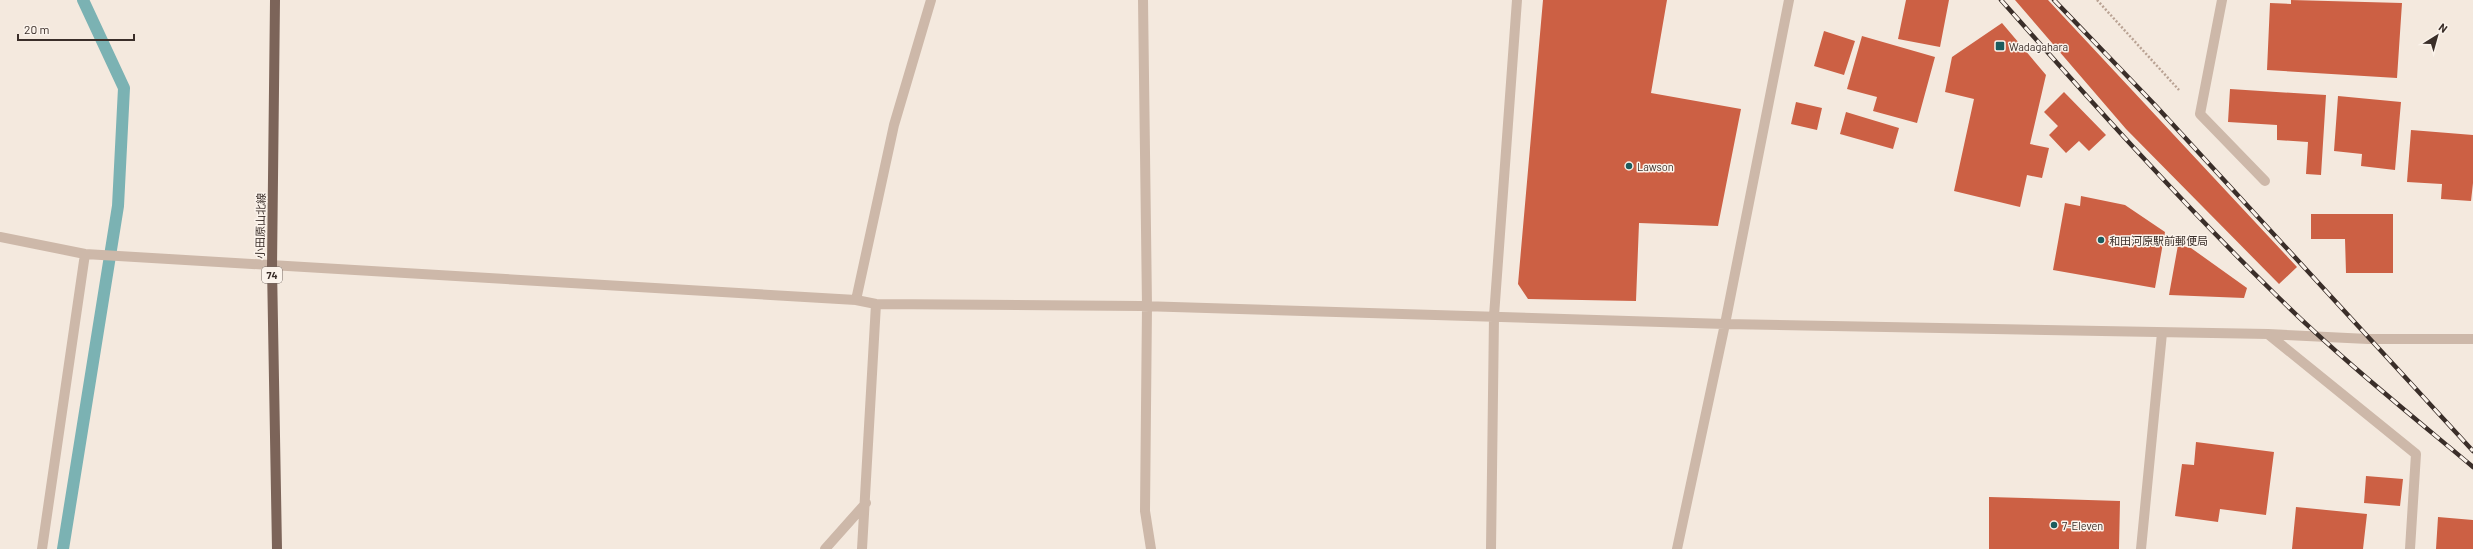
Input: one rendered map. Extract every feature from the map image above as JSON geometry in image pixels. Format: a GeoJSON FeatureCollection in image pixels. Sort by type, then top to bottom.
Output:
{"type":"FeatureCollection","features":[{"type":"Feature","properties":{"kind":"main road","name":"小田原山北線"},"geometry":{"type":"LineString","coordinates":[[275,0],[272,267],[277,549]]}},
{"type":"Feature","properties":{"kind":"street"},"geometry":{"type":"LineString","coordinates":[[856,300],[894,125],[931,0]]}},
{"type":"Feature","properties":{"kind":"street"},"geometry":{"type":"LineString","coordinates":[[1143,0],[1147,306],[1145,511],[1152,549]]}},
{"type":"Feature","properties":{"kind":"street"},"geometry":{"type":"LineString","coordinates":[[1491,549],[1494,316],[1517,0]]}},
{"type":"Feature","properties":{"kind":"street"},"geometry":{"type":"LineString","coordinates":[[1677,549],[1725,324],[1789,0]]}},
{"type":"Feature","properties":{"kind":"street"},"geometry":{"type":"LineString","coordinates":[[2222,0],[2200,114],[2265,181]]}},
{"type":"Feature","properties":{"kind":"street"},"geometry":{"type":"LineString","coordinates":[[0,238],[85,254],[272,267],[856,300],[876,304],[1147,306],[1725,324],[2268,334],[2368,339],[2473,339]]}},
{"type":"Feature","properties":{"kind":"street"},"geometry":{"type":"LineString","coordinates":[[42,549],[85,254]]}},
{"type":"Feature","properties":{"kind":"street"},"geometry":{"type":"LineString","coordinates":[[862,549],[866,503],[876,304]]}},
{"type":"Feature","properties":{"kind":"street"},"geometry":{"type":"LineString","coordinates":[[2141,549],[2162,333]]}},
{"type":"Feature","properties":{"kind":"street"},"geometry":{"type":"LineString","coordinates":[[2268,334],[2416,454],[2410,549]]}},
{"type":"Feature","properties":{"kind":"street"},"geometry":{"type":"LineString","coordinates":[[825,549],[866,503]]}},
{"type":"Feature","properties":{"kind":"path"},"geometry":{"type":"LineString","coordinates":[[2097,0],[2200,114]]}},
{"type":"Feature","properties":{"kind":"building","name":"Lawson"},"geometry":{"type":"Polygon","coordinates":[[[1543,0],[1667,0],[1651,93],[1741,109],[1718,226],[1639,223],[1636,301],[1528,299],[1518,284],[1543,0]]]}},
{"type":"Feature","properties":{"kind":"building"},"geometry":{"type":"Polygon","coordinates":[[[1906,0],[1949,0],[1940,47],[1898,39],[1906,0]]]}},
{"type":"Feature","properties":{"kind":"building"},"geometry":{"type":"Polygon","coordinates":[[[2015,0],[2048,0],[2297,267],[2279,284],[2126,129],[2015,0]]]}},
{"type":"Feature","properties":{"kind":"building"},"geometry":{"type":"Polygon","coordinates":[[[2291,0],[2402,3],[2397,78],[2267,70],[2270,3],[2291,4],[2291,0]]]}},
{"type":"Feature","properties":{"kind":"building"},"geometry":{"type":"Polygon","coordinates":[[[2002,23],[2046,75],[2030,144],[2049,148],[2042,178],[2027,175],[2020,207],[1954,191],[1974,99],[1945,92],[1952,57],[2002,23]]]}},
{"type":"Feature","properties":{"kind":"building"},"geometry":{"type":"Polygon","coordinates":[[[1824,31],[1855,41],[1844,75],[1814,66],[1824,31]]]}},
{"type":"Feature","properties":{"kind":"building"},"geometry":{"type":"Polygon","coordinates":[[[1862,36],[1935,57],[1917,123],[1873,111],[1877,97],[1847,89],[1862,36]]]}},
{"type":"Feature","properties":{"kind":"building"},"geometry":{"type":"Polygon","coordinates":[[[2230,89],[2326,95],[2321,175],[2306,174],[2308,142],[2277,140],[2277,125],[2228,122],[2230,89]]]}},
{"type":"Feature","properties":{"kind":"building"},"geometry":{"type":"Polygon","coordinates":[[[2064,92],[2106,135],[2089,151],[2079,141],[2066,153],[2049,135],[2058,126],[2044,112],[2064,92]]]}},
{"type":"Feature","properties":{"kind":"building"},"geometry":{"type":"Polygon","coordinates":[[[2338,96],[2401,102],[2395,170],[2361,166],[2362,154],[2334,151],[2338,96]]]}},
{"type":"Feature","properties":{"kind":"building"},"geometry":{"type":"Polygon","coordinates":[[[1796,102],[1822,108],[1817,130],[1791,124],[1796,102]]]}},
{"type":"Feature","properties":{"kind":"building"},"geometry":{"type":"Polygon","coordinates":[[[1846,112],[1899,128],[1893,149],[1840,134],[1846,112]]]}},
{"type":"Feature","properties":{"kind":"building"},"geometry":{"type":"Polygon","coordinates":[[[2411,130],[2473,135],[2473,183],[2471,201],[2441,199],[2442,184],[2407,182],[2411,130]]]}},
{"type":"Feature","properties":{"kind":"building"},"geometry":{"type":"Polygon","coordinates":[[[2081,196],[2125,205],[2165,232],[2155,288],[2053,270],[2065,203],[2080,206],[2081,196]]]}},
{"type":"Feature","properties":{"kind":"building"},"geometry":{"type":"Polygon","coordinates":[[[2311,214],[2393,214],[2393,273],[2346,273],[2345,239],[2311,239],[2311,214]]]}},
{"type":"Feature","properties":{"kind":"building"},"geometry":{"type":"Polygon","coordinates":[[[2178,245],[2191,248],[2247,288],[2244,298],[2169,295],[2178,245]]]}},
{"type":"Feature","properties":{"kind":"building"},"geometry":{"type":"Polygon","coordinates":[[[2196,442],[2274,452],[2266,515],[2220,509],[2218,522],[2175,516],[2182,464],[2194,465],[2196,442]]]}},
{"type":"Feature","properties":{"kind":"building"},"geometry":{"type":"Polygon","coordinates":[[[2366,476],[2403,479],[2400,506],[2364,503],[2366,476]]]}},
{"type":"Feature","properties":{"kind":"building","name":"7-Eleven"},"geometry":{"type":"Polygon","coordinates":[[[1989,497],[2120,501],[2119,549],[1989,549],[1989,497]]]}},
{"type":"Feature","properties":{"kind":"building"},"geometry":{"type":"Polygon","coordinates":[[[2296,507],[2367,514],[2363,549],[2292,549],[2296,507]]]}},
{"type":"Feature","properties":{"kind":"building"},"geometry":{"type":"Polygon","coordinates":[[[2438,517],[2473,520],[2473,549],[2436,549],[2438,517]]]}},
{"type":"Feature","properties":{"kind":"waterway"},"geometry":{"type":"LineString","coordinates":[[63,549],[118,206],[124,88],[83,0]]}},
{"type":"Feature","properties":{"kind":"railway"},"geometry":{"type":"LineString","coordinates":[[2001,0],[2100,111],[2202,220],[2272,291],[2345,359],[2473,467]]}},
{"type":"Feature","properties":{"kind":"railway"},"geometry":{"type":"LineString","coordinates":[[2054,0],[2155,105],[2473,451]]}},
{"type":"Feature","properties":{"kind":"place","name":"Wadagahara"},"geometry":{"type":"Point","coordinates":[2000,46]}},
{"type":"Feature","properties":{"kind":"place","name":"Lawson"},"geometry":{"type":"Point","coordinates":[1629,166]}},
{"type":"Feature","properties":{"kind":"place","name":"和田河原駅前郵便局"},"geometry":{"type":"Point","coordinates":[2101,240]}},
{"type":"Feature","properties":{"kind":"place","name":"7-Eleven"},"geometry":{"type":"Point","coordinates":[2054,525]}}]}
